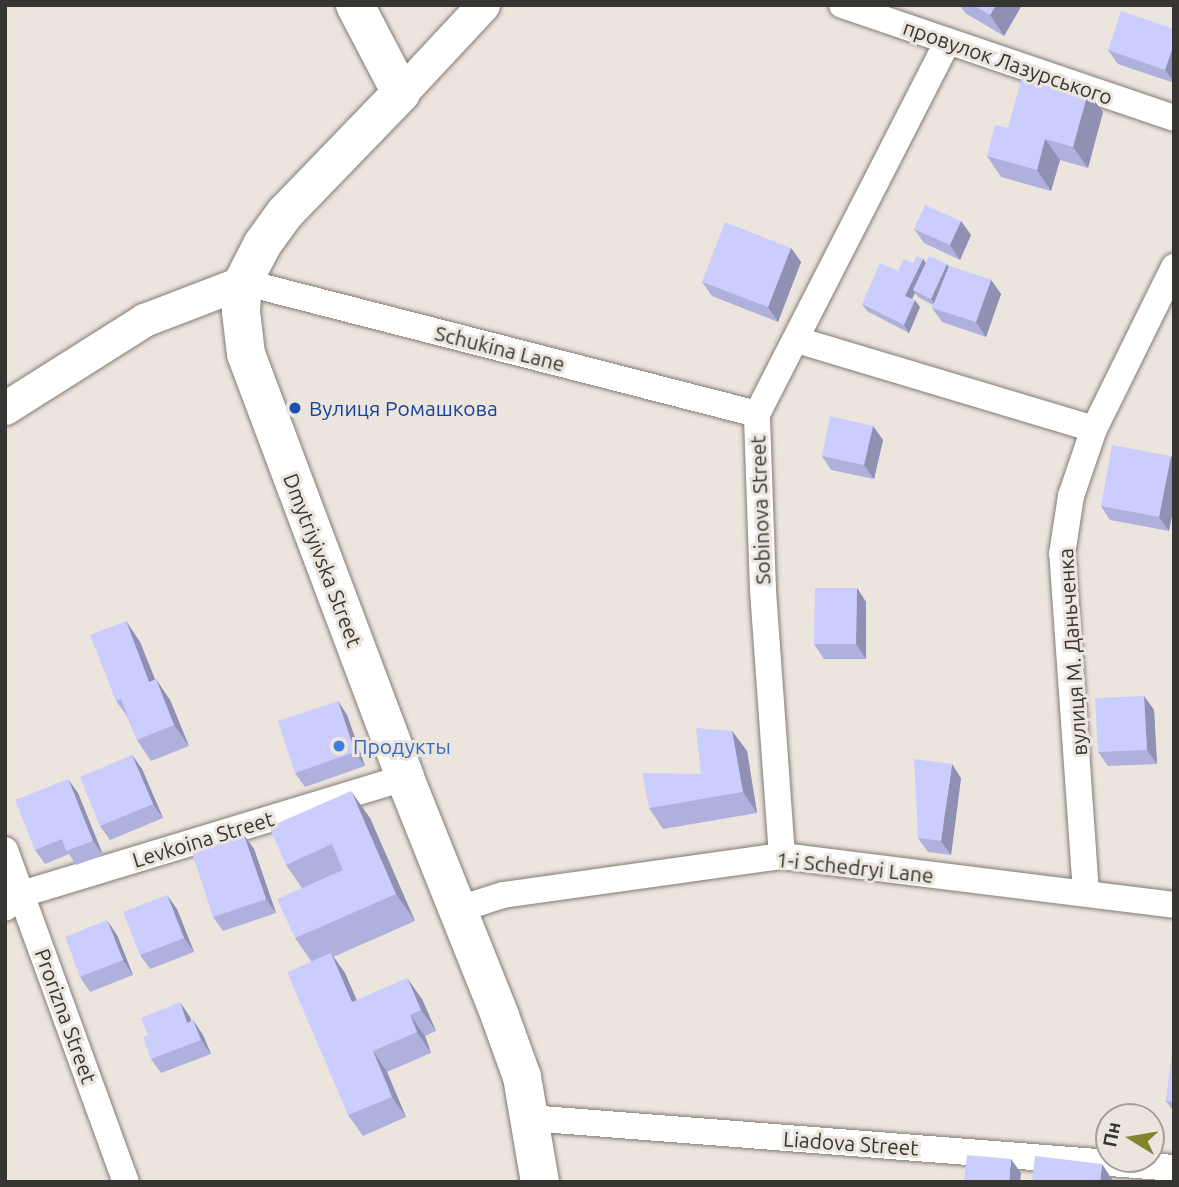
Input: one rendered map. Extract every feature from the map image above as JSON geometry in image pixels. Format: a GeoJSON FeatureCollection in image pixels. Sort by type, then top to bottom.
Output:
{"type":"FeatureCollection","features":[{"type":"Feature","properties":{"kind":"main road"},"geometry":{"type":"LineString","coordinates":[[355,5],[401,93]]}},
{"type":"Feature","properties":{"kind":"main road","name":"Dmytriyivska Street"},"geometry":{"type":"LineString","coordinates":[[401,93],[285,213],[262,245],[243,282],[241,312],[246,354],[405,778],[517,1065],[540,1182]]}},
{"type":"Feature","properties":{"kind":"street","name":"Dmytriyivska Street"},"geometry":{"type":"LineString","coordinates":[[401,93],[482,5]]}},
{"type":"Feature","properties":{"kind":"street","name":"провулок Лазурського"},"geometry":{"type":"LineString","coordinates":[[842,5],[1174,118]]}},
{"type":"Feature","properties":{"kind":"street","name":"Sobinova Street"},"geometry":{"type":"LineString","coordinates":[[782,856],[763,590],[757,414],[947,41]]}},
{"type":"Feature","properties":{"kind":"street","name":"вулиця М. Даньченка"},"geometry":{"type":"LineString","coordinates":[[1086,892],[1062,554],[1072,496],[1094,429],[1174,267]]}},
{"type":"Feature","properties":{"kind":"street"},"geometry":{"type":"LineString","coordinates":[[5,408],[86,354],[144,320],[243,282]]}},
{"type":"Feature","properties":{"kind":"street","name":"Schukina Lane"},"geometry":{"type":"LineString","coordinates":[[243,282],[757,414]]}},
{"type":"Feature","properties":{"kind":"street"},"geometry":{"type":"LineString","coordinates":[[797,340],[1094,429]]}},
{"type":"Feature","properties":{"kind":"street","name":"Levkoina Street"},"geometry":{"type":"LineString","coordinates":[[13,901],[405,778]]}},
{"type":"Feature","properties":{"kind":"street","name":"Prorizna Street"},"geometry":{"type":"LineString","coordinates":[[5,850],[13,901],[126,1182]]}},
{"type":"Feature","properties":{"kind":"street","name":"1-i Schedryi Lane"},"geometry":{"type":"LineString","coordinates":[[456,910],[503,895],[782,856],[1174,905]]}},
{"type":"Feature","properties":{"kind":"street","name":"Liadova Street"},"geometry":{"type":"LineString","coordinates":[[529,1118],[1174,1168]]}},
{"type":"Feature","properties":{"kind":"building"},"geometry":{"type":"Polygon","coordinates":[[[973,5],[996,5],[990,15],[973,5]]]}},
{"type":"Feature","properties":{"kind":"building"},"geometry":{"type":"Polygon","coordinates":[[[1121,11],[1174,29],[1174,44],[1165,70],[1108,50],[1121,11]]]}},
{"type":"Feature","properties":{"kind":"building"},"geometry":{"type":"Polygon","coordinates":[[[1023,73],[1088,92],[1073,147],[1045,139],[1037,170],[987,156],[995,125],[1008,128],[1023,73]]]}},
{"type":"Feature","properties":{"kind":"building"},"geometry":{"type":"Polygon","coordinates":[[[925,205],[961,221],[950,245],[914,229],[925,205]]]}},
{"type":"Feature","properties":{"kind":"building"},"geometry":{"type":"Polygon","coordinates":[[[725,222],[791,248],[768,307],[702,282],[725,222]]]}},
{"type":"Feature","properties":{"kind":"building"},"geometry":{"type":"Polygon","coordinates":[[[917,256],[923,259],[905,296],[915,300],[904,325],[862,304],[880,263],[898,271],[904,259],[913,263],[917,256]]]}},
{"type":"Feature","properties":{"kind":"building"},"geometry":{"type":"Polygon","coordinates":[[[929,256],[947,264],[931,299],[913,290],[929,256]]]}},
{"type":"Feature","properties":{"kind":"building"},"geometry":{"type":"Polygon","coordinates":[[[949,266],[991,280],[976,322],[932,308],[949,266]]]}},
{"type":"Feature","properties":{"kind":"building"},"geometry":{"type":"Polygon","coordinates":[[[830,416],[873,426],[864,465],[822,456],[830,416]]]}},
{"type":"Feature","properties":{"kind":"building"},"geometry":{"type":"Polygon","coordinates":[[[1112,445],[1171,456],[1159,517],[1101,506],[1112,445]]]}},
{"type":"Feature","properties":{"kind":"building"},"geometry":{"type":"Polygon","coordinates":[[[815,588],[857,588],[856,644],[814,644],[815,588]]]}},
{"type":"Feature","properties":{"kind":"building"},"geometry":{"type":"Polygon","coordinates":[[[126,621],[149,682],[156,679],[174,725],[137,740],[121,699],[116,701],[90,635],[126,621]]]}},
{"type":"Feature","properties":{"kind":"building"},"geometry":{"type":"Polygon","coordinates":[[[1144,696],[1147,750],[1098,752],[1095,698],[1144,696]]]}},
{"type":"Feature","properties":{"kind":"building"},"geometry":{"type":"Polygon","coordinates":[[[338,701],[355,752],[295,773],[278,721],[338,701]]]}},
{"type":"Feature","properties":{"kind":"building"},"geometry":{"type":"Polygon","coordinates":[[[696,728],[732,731],[743,792],[649,808],[642,773],[701,774],[696,728]]]}},
{"type":"Feature","properties":{"kind":"building"},"geometry":{"type":"Polygon","coordinates":[[[132,755],[153,804],[100,826],[80,777],[132,755]]]}},
{"type":"Feature","properties":{"kind":"building"},"geometry":{"type":"Polygon","coordinates":[[[914,759],[952,764],[941,841],[918,838],[914,759]]]}},
{"type":"Feature","properties":{"kind":"building"},"geometry":{"type":"Polygon","coordinates":[[[68,779],[93,841],[66,851],[62,839],[35,850],[15,800],[68,779]]]}},
{"type":"Feature","properties":{"kind":"building"},"geometry":{"type":"Polygon","coordinates":[[[351,791],[396,894],[295,938],[277,899],[343,870],[332,844],[286,865],[269,827],[351,791]]]}},
{"type":"Feature","properties":{"kind":"building"},"geometry":{"type":"Polygon","coordinates":[[[244,835],[266,899],[213,917],[192,853],[244,835]]]}},
{"type":"Feature","properties":{"kind":"building"},"geometry":{"type":"Polygon","coordinates":[[[167,895],[184,938],[140,955],[123,912],[167,895]]]}},
{"type":"Feature","properties":{"kind":"building"},"geometry":{"type":"Polygon","coordinates":[[[107,920],[123,960],[80,977],[65,937],[107,920]]]}},
{"type":"Feature","properties":{"kind":"building"},"geometry":{"type":"Polygon","coordinates":[[[331,953],[352,1002],[407,978],[421,1010],[410,1015],[417,1032],[373,1051],[392,1097],[348,1115],[287,972],[331,953]]]}},
{"type":"Feature","properties":{"kind":"building"},"geometry":{"type":"Polygon","coordinates":[[[180,1002],[187,1023],[193,1020],[201,1040],[151,1059],[143,1037],[148,1035],[141,1018],[180,1002]]]}},
{"type":"Feature","properties":{"kind":"building"},"geometry":{"type":"Polygon","coordinates":[[[1174,1049],[1174,1102],[1166,1101],[1174,1049]]]}},
{"type":"Feature","properties":{"kind":"building"},"geometry":{"type":"Polygon","coordinates":[[[967,1155],[1011,1159],[1009,1182],[964,1182],[967,1155]]]}},
{"type":"Feature","properties":{"kind":"building"},"geometry":{"type":"Polygon","coordinates":[[[1035,1156],[1095,1163],[1095,1173],[1101,1173],[1100,1182],[1032,1182],[1035,1156]]]}},
{"type":"Feature","properties":{"kind":"place","name":"Вулиця Ромашкова"},"geometry":{"type":"Point","coordinates":[295,408]}},
{"type":"Feature","properties":{"kind":"place","name":"Продукты"},"geometry":{"type":"Point","coordinates":[339,746]}}]}
